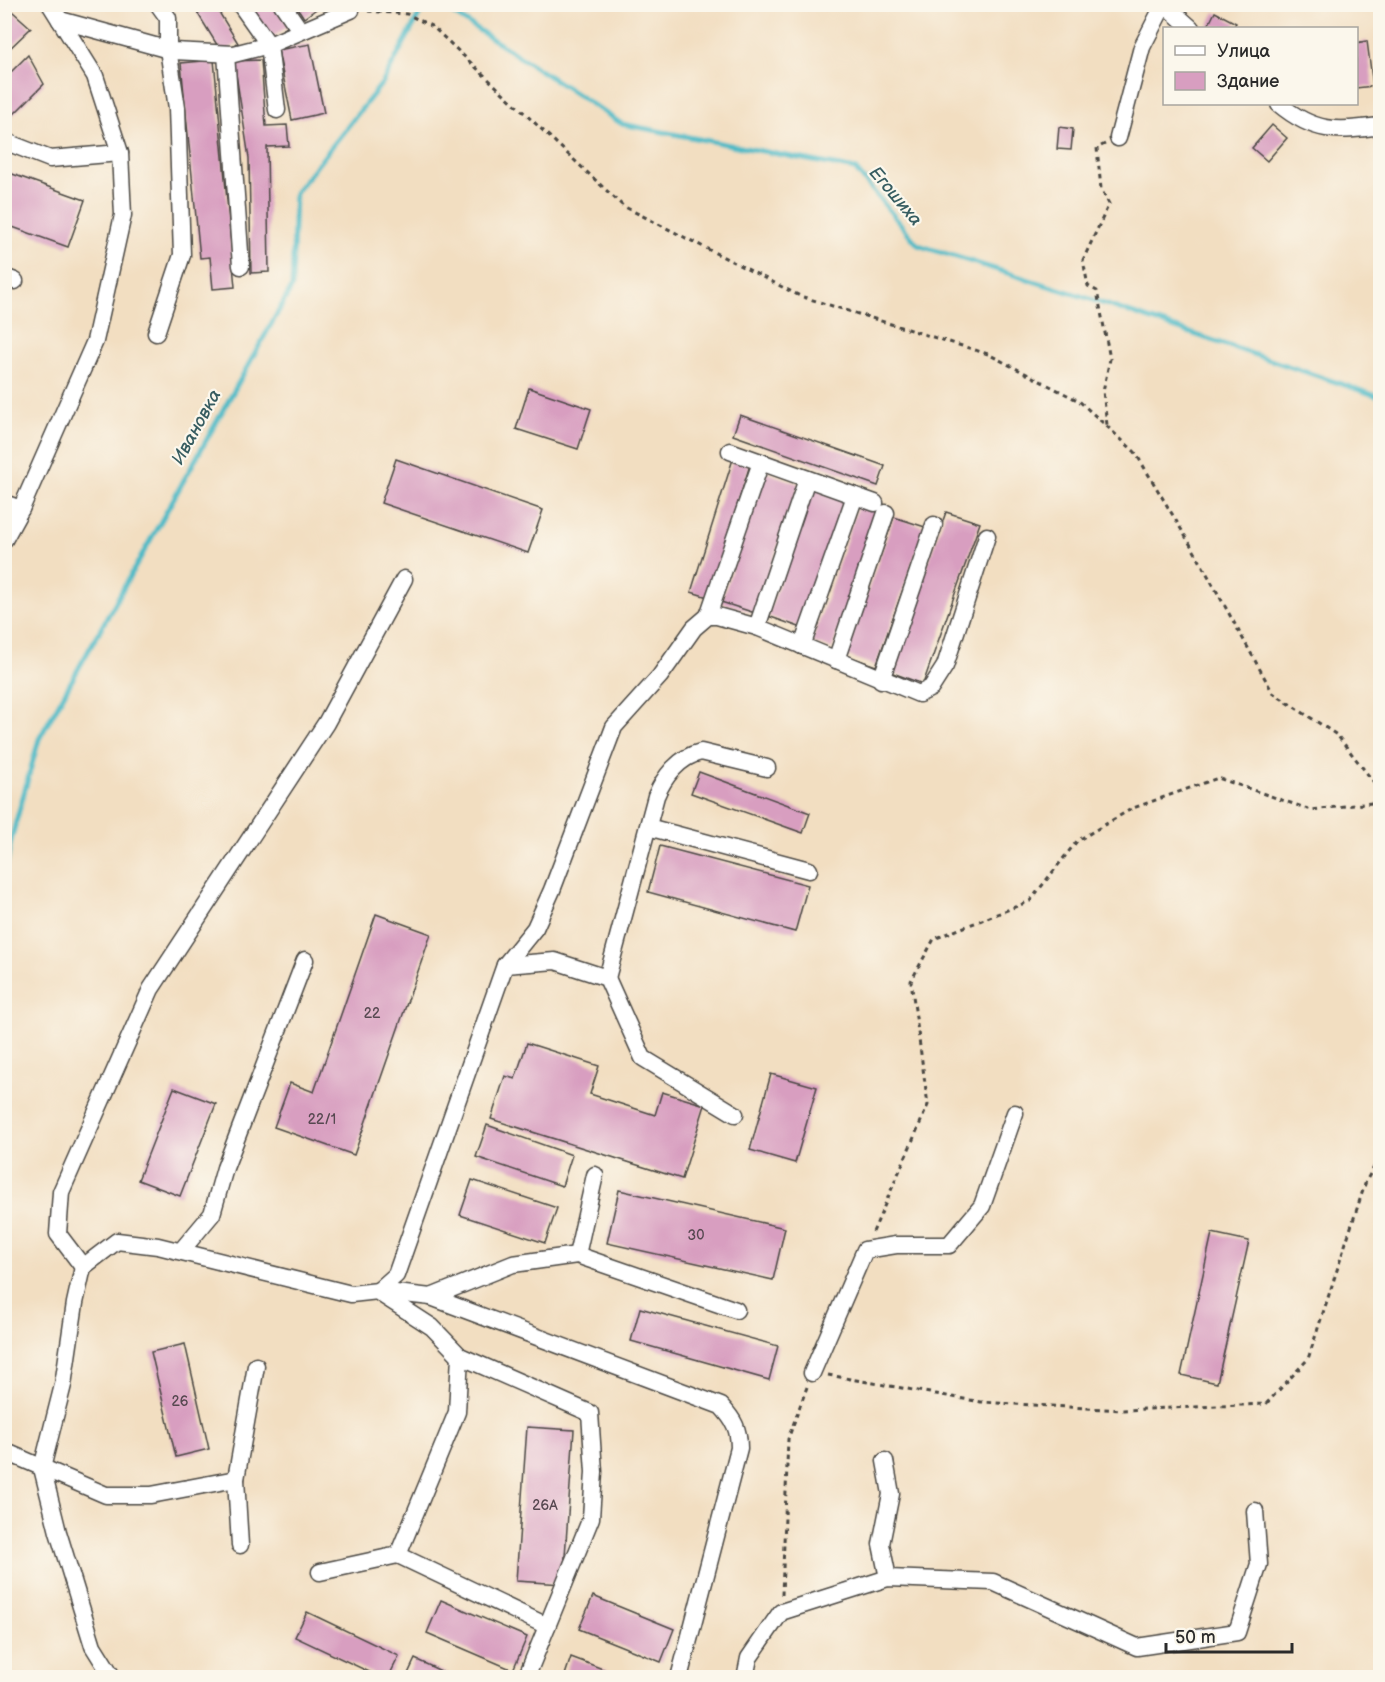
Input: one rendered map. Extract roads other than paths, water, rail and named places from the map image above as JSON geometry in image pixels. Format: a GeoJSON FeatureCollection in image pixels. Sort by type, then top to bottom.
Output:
{"type":"FeatureCollection","features":[{"type":"Feature","properties":{"kind":"street"},"geometry":{"type":"LineString","coordinates":[[4,540],[21,509],[95,341],[123,215],[120,153],[95,76],[50,4]]}},
{"type":"Feature","properties":{"kind":"street"},"geometry":{"type":"LineString","coordinates":[[156,333],[182,255],[177,108],[168,49],[168,18],[158,4]]}},
{"type":"Feature","properties":{"kind":"street"},"geometry":{"type":"LineString","coordinates":[[240,4],[269,45],[278,110]]}},
{"type":"Feature","properties":{"kind":"street"},"geometry":{"type":"LineString","coordinates":[[282,4],[300,30]]}},
{"type":"Feature","properties":{"kind":"street"},"geometry":{"type":"LineString","coordinates":[[1118,138],[1142,47],[1164,4],[1190,27]]}},
{"type":"Feature","properties":{"kind":"street"},"geometry":{"type":"LineString","coordinates":[[60,20],[168,49],[234,54],[269,45],[351,7]]}},
{"type":"Feature","properties":{"kind":"street"},"geometry":{"type":"LineString","coordinates":[[226,54],[241,266]]}},
{"type":"Feature","properties":{"kind":"street"},"geometry":{"type":"LineString","coordinates":[[1280,105],[1300,121],[1343,131],[1380,126]]}},
{"type":"Feature","properties":{"kind":"street"},"geometry":{"type":"LineString","coordinates":[[4,141],[50,159],[120,153]]}},
{"type":"Feature","properties":{"kind":"street"},"geometry":{"type":"LineString","coordinates":[[730,451],[855,496],[880,508],[836,660]]}},
{"type":"Feature","properties":{"kind":"street"},"geometry":{"type":"LineString","coordinates":[[378,1291],[396,1275],[505,965],[535,927],[552,890],[614,727],[660,676],[694,628],[708,616],[761,462]]}},
{"type":"Feature","properties":{"kind":"street"},"geometry":{"type":"LineString","coordinates":[[757,627],[807,479]]}},
{"type":"Feature","properties":{"kind":"street"},"geometry":{"type":"LineString","coordinates":[[802,646],[855,496]]}},
{"type":"Feature","properties":{"kind":"street"},"geometry":{"type":"LineString","coordinates":[[4,502],[21,509]]}},
{"type":"Feature","properties":{"kind":"street"},"geometry":{"type":"LineString","coordinates":[[881,680],[934,525]]}},
{"type":"Feature","properties":{"kind":"street"},"geometry":{"type":"LineString","coordinates":[[708,616],[717,616],[757,627],[919,694],[931,688],[945,666],[987,536]]}},
{"type":"Feature","properties":{"kind":"street"},"geometry":{"type":"LineString","coordinates":[[83,1267],[57,1234],[61,1192],[151,989],[326,723],[404,579]]}},
{"type":"Feature","properties":{"kind":"street"},"geometry":{"type":"LineString","coordinates":[[735,1114],[643,1058],[607,978],[661,784],[691,754],[715,754],[767,768]]}},
{"type":"Feature","properties":{"kind":"street"},"geometry":{"type":"LineString","coordinates":[[648,827],[809,870]]}},
{"type":"Feature","properties":{"kind":"street"},"geometry":{"type":"LineString","coordinates":[[182,1251],[212,1214],[225,1168],[305,960]]}},
{"type":"Feature","properties":{"kind":"street"},"geometry":{"type":"LineString","coordinates":[[505,965],[555,961],[607,978]]}},
{"type":"Feature","properties":{"kind":"street"},"geometry":{"type":"LineString","coordinates":[[812,1373],[866,1250],[896,1245],[949,1245],[982,1206],[1015,1113]]}},
{"type":"Feature","properties":{"kind":"street"},"geometry":{"type":"LineString","coordinates":[[577,1255],[595,1175]]}},
{"type":"Feature","properties":{"kind":"street"},"geometry":{"type":"LineString","coordinates":[[113,1677],[93,1646],[58,1532],[42,1468],[63,1385],[75,1303],[83,1267],[117,1241],[182,1251],[351,1294],[378,1291],[431,1297],[721,1406],[733,1419],[739,1431],[739,1448],[679,1677]]}},
{"type":"Feature","properties":{"kind":"street"},"geometry":{"type":"LineString","coordinates":[[431,1297],[513,1264],[577,1255],[736,1310]]}},
{"type":"Feature","properties":{"kind":"street"},"geometry":{"type":"LineString","coordinates":[[378,1291],[432,1327],[460,1356],[590,1413],[594,1472],[591,1518],[526,1677]]}},
{"type":"Feature","properties":{"kind":"street"},"geometry":{"type":"LineString","coordinates":[[398,1555],[457,1412],[460,1356]]}},
{"type":"Feature","properties":{"kind":"street"},"geometry":{"type":"LineString","coordinates":[[240,1545],[236,1479],[256,1366]]}},
{"type":"Feature","properties":{"kind":"street"},"geometry":{"type":"LineString","coordinates":[[4,1451],[106,1495],[151,1495],[236,1479]]}},
{"type":"Feature","properties":{"kind":"street"},"geometry":{"type":"LineString","coordinates":[[885,1461],[891,1494],[881,1545],[888,1578]]}},
{"type":"Feature","properties":{"kind":"street"},"geometry":{"type":"LineString","coordinates":[[745,1677],[749,1659],[781,1612],[888,1578],[993,1582],[1137,1647],[1237,1632],[1259,1564],[1255,1511]]}},
{"type":"Feature","properties":{"kind":"street"},"geometry":{"type":"LineString","coordinates":[[320,1572],[398,1555],[547,1626]]}},
{"type":"Feature","properties":{"kind":"waterway","name":"Ивановка"},"geometry":{"type":"LineString","coordinates":[[4,877],[12,836],[39,739],[292,287],[295,193],[383,82],[425,4]]}},
{"type":"Feature","properties":{"kind":"waterway","name":"Егошиха"},"geometry":{"type":"LineString","coordinates":[[439,4],[622,124],[855,169],[918,245],[1081,296],[1380,397]]}}]}
